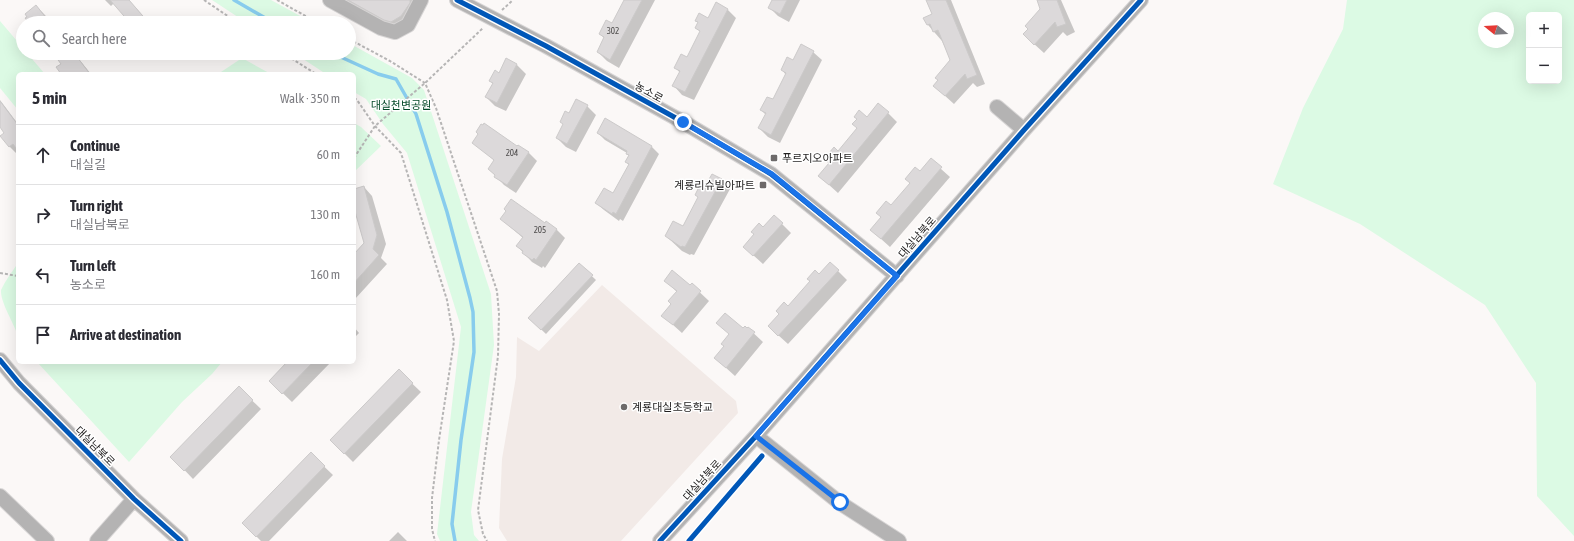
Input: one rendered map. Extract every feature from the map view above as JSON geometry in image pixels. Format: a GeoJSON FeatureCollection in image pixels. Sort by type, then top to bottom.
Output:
{"type":"FeatureCollection","features":[{"type":"Feature","properties":{"kind":"street"},"geometry":{"type":"LineString","coordinates":[[330,0],[381,28],[395,32],[408,25],[421,0]]}},
{"type":"Feature","properties":{"kind":"street","name":"농소로"},"geometry":{"type":"LineString","coordinates":[[457,0],[493,17],[683,122],[772,174],[897,276]]}},
{"type":"Feature","properties":{"kind":"street","name":"대실남북로"},"geometry":{"type":"LineString","coordinates":[[660,541],[756,436],[1024,130],[1141,0]]}},
{"type":"Feature","properties":{"kind":"street"},"geometry":{"type":"LineString","coordinates":[[997,107],[1024,130]]}},
{"type":"Feature","properties":{"kind":"street","name":"대실남북로"},"geometry":{"type":"LineString","coordinates":[[0,360],[19,383],[134,499],[181,541]]}},
{"type":"Feature","properties":{"kind":"street"},"geometry":{"type":"LineString","coordinates":[[756,436],[840,502],[899,541]]}},
{"type":"Feature","properties":{"kind":"street"},"geometry":{"type":"LineString","coordinates":[[0,496],[47,541]]}},
{"type":"Feature","properties":{"kind":"street"},"geometry":{"type":"LineString","coordinates":[[97,541],[134,499]]}},
{"type":"Feature","properties":{"kind":"path"},"geometry":{"type":"LineString","coordinates":[[204,0],[228,16]]}},
{"type":"Feature","properties":{"kind":"path"},"geometry":{"type":"LineString","coordinates":[[276,0],[305,16]]}},
{"type":"Feature","properties":{"kind":"path"},"geometry":{"type":"LineString","coordinates":[[356,155],[375,126],[386,114],[425,83],[493,17],[513,0]]}},
{"type":"Feature","properties":{"kind":"path"},"geometry":{"type":"LineString","coordinates":[[356,43],[390,60],[425,83],[436,108],[497,291],[499,314],[498,356],[478,510],[483,534],[487,541]]}},
{"type":"Feature","properties":{"kind":"path"},"geometry":{"type":"LineString","coordinates":[[294,60],[313,72]]}},
{"type":"Feature","properties":{"kind":"path"},"geometry":{"type":"LineString","coordinates":[[356,99],[375,126],[401,153],[447,300],[454,341],[432,498],[432,529],[435,541]]}},
{"type":"Feature","properties":{"kind":"path"},"geometry":{"type":"LineString","coordinates":[[0,273],[16,276]]}},
{"type":"Feature","properties":{"kind":"shaded area","name":"계룡대실초등학교"},"geometry":{"type":"Polygon","coordinates":[[[602,285],[736,401],[738,413],[621,541],[507,541],[499,528],[502,459],[516,377],[517,337],[539,351],[602,285]]]}},
{"type":"Feature","properties":{"kind":"green space"},"geometry":{"type":"Polygon","coordinates":[[[212,0],[271,0],[300,16],[236,16],[212,0]]]}},
{"type":"Feature","properties":{"kind":"green space"},"geometry":{"type":"Polygon","coordinates":[[[1347,0],[1574,0],[1574,536],[1537,496],[1536,383],[1485,305],[1360,224],[1273,184],[1303,108],[1343,29],[1347,0]]]}},
{"type":"Feature","properties":{"kind":"green space"},"geometry":{"type":"Polygon","coordinates":[[[0,21],[16,40],[16,60],[33,60],[43,72],[16,72],[16,108],[0,88],[0,21]]]}},
{"type":"Feature","properties":{"kind":"green space","name":"대실천변공원"},"geometry":{"type":"Polygon","coordinates":[[[356,47],[412,78],[424,90],[491,294],[494,345],[471,512],[474,535],[479,541],[440,541],[437,534],[461,327],[407,153],[383,124],[366,99],[356,93],[356,72],[323,72],[305,60],[356,60],[356,47]]]}},
{"type":"Feature","properties":{"kind":"green space"},"geometry":{"type":"Polygon","coordinates":[[[239,60],[246,60],[267,72],[221,72],[239,60]]]}},
{"type":"Feature","properties":{"kind":"green space"},"geometry":{"type":"Polygon","coordinates":[[[356,124],[381,146],[356,170],[356,124]]]}},
{"type":"Feature","properties":{"kind":"green space"},"geometry":{"type":"Polygon","coordinates":[[[16,266],[16,331],[1,295],[1,290],[16,266]]]}},
{"type":"Feature","properties":{"kind":"green space"},"geometry":{"type":"Polygon","coordinates":[[[39,364],[220,364],[212,374],[182,402],[129,462],[39,364]]]}},
{"type":"Feature","properties":{"kind":"building"},"geometry":{"type":"Polygon","coordinates":[[[110,0],[129,0],[143,16],[124,16],[110,0]]]}},
{"type":"Feature","properties":{"kind":"building"},"geometry":{"type":"Polygon","coordinates":[[[348,0],[410,0],[410,3],[401,16],[391,22],[384,20],[348,0]]]}},
{"type":"Feature","properties":{"kind":"building"},"geometry":{"type":"Polygon","coordinates":[[[624,0],[642,0],[610,60],[597,52],[604,37],[599,34],[606,20],[612,23],[624,0]]]}},
{"type":"Feature","properties":{"kind":"building"},"geometry":{"type":"Polygon","coordinates":[[[772,0],[787,0],[780,14],[768,8],[772,0]]]}},
{"type":"Feature","properties":{"kind":"building"},"geometry":{"type":"Polygon","coordinates":[[[926,0],[946,0],[977,75],[967,79],[965,74],[945,96],[933,86],[938,80],[935,78],[950,60],[938,30],[933,32],[930,24],[927,25],[923,18],[932,14],[926,0]]]}},
{"type":"Feature","properties":{"kind":"building"},"geometry":{"type":"Polygon","coordinates":[[[1037,0],[1057,0],[1066,24],[1057,27],[1055,22],[1034,45],[1023,34],[1028,29],[1025,26],[1040,9],[1037,0]]]}},
{"type":"Feature","properties":{"kind":"building"},"geometry":{"type":"Polygon","coordinates":[[[716,2],[728,9],[685,92],[672,86],[680,71],[674,68],[681,54],[687,57],[700,31],[695,28],[698,22],[695,21],[699,13],[708,18],[716,2]]]}},
{"type":"Feature","properties":{"kind":"building"},"geometry":{"type":"Polygon","coordinates":[[[36,5],[45,16],[26,16],[25,14],[36,5]]]}},
{"type":"Feature","properties":{"kind":"building"},"geometry":{"type":"Polygon","coordinates":[[[801,44],[814,51],[771,135],[758,128],[766,113],[760,110],[767,97],[773,99],[786,73],[781,70],[787,57],[793,60],[801,44]]]}},
{"type":"Feature","properties":{"kind":"building"},"geometry":{"type":"Polygon","coordinates":[[[506,58],[517,64],[497,103],[485,97],[493,83],[489,81],[495,70],[499,73],[506,58]]]}},
{"type":"Feature","properties":{"kind":"building"},"geometry":{"type":"Polygon","coordinates":[[[58,60],[79,60],[88,72],[60,72],[56,67],[61,64],[58,60]]]}},
{"type":"Feature","properties":{"kind":"building"},"geometry":{"type":"Polygon","coordinates":[[[576,99],[588,105],[567,144],[556,138],[563,124],[560,122],[565,111],[569,113],[576,99]]]}},
{"type":"Feature","properties":{"kind":"building"},"geometry":{"type":"Polygon","coordinates":[[[0,101],[16,122],[16,148],[13,144],[9,147],[0,136],[4,133],[0,127],[0,101]]]}},
{"type":"Feature","properties":{"kind":"building"},"geometry":{"type":"Polygon","coordinates":[[[878,103],[889,112],[829,185],[818,176],[829,163],[824,159],[834,147],[838,151],[857,128],[852,124],[857,119],[854,117],[859,110],[867,117],[878,103]]]}},
{"type":"Feature","properties":{"kind":"building"},"geometry":{"type":"Polygon","coordinates":[[[605,118],[652,146],[616,214],[613,212],[612,214],[595,203],[604,188],[613,193],[629,164],[625,162],[629,155],[626,154],[627,151],[597,133],[605,118]]]}},
{"type":"Feature","properties":{"kind":"building"},"geometry":{"type":"Polygon","coordinates":[[[484,123],[517,146],[518,145],[529,152],[507,185],[494,177],[495,175],[488,169],[494,160],[472,143],[478,134],[476,132],[481,124],[483,125],[484,123]]]}},
{"type":"Feature","properties":{"kind":"building"},"geometry":{"type":"Polygon","coordinates":[[[931,158],[942,167],[881,239],[870,230],[881,217],[876,213],[886,201],[891,205],[910,183],[905,179],[915,167],[920,171],[931,158]]]}},
{"type":"Feature","properties":{"kind":"building"},"geometry":{"type":"Polygon","coordinates":[[[712,174],[722,179],[685,247],[681,247],[665,236],[673,221],[683,226],[698,197],[695,195],[700,185],[704,188],[712,174]]]}},
{"type":"Feature","properties":{"kind":"building"},"geometry":{"type":"Polygon","coordinates":[[[364,186],[377,235],[373,249],[379,255],[356,281],[356,252],[364,243],[356,215],[356,188],[364,186]]]}},
{"type":"Feature","properties":{"kind":"building"},"geometry":{"type":"Polygon","coordinates":[[[511,199],[545,223],[546,221],[557,229],[536,260],[534,258],[532,260],[522,253],[523,251],[516,246],[523,237],[500,219],[506,211],[504,209],[511,199]]]}},
{"type":"Feature","properties":{"kind":"building"},"geometry":{"type":"Polygon","coordinates":[[[774,215],[783,223],[753,256],[743,247],[754,234],[751,232],[759,223],[763,227],[774,215]]]}},
{"type":"Feature","properties":{"kind":"building"},"geometry":{"type":"Polygon","coordinates":[[[830,262],[839,270],[778,336],[768,326],[779,314],[776,311],[784,302],[788,306],[810,281],[807,279],[815,270],[819,274],[830,262]]]}},
{"type":"Feature","properties":{"kind":"building"},"geometry":{"type":"Polygon","coordinates":[[[579,263],[593,275],[541,330],[528,318],[579,263]]]}},
{"type":"Feature","properties":{"kind":"building"},"geometry":{"type":"Polygon","coordinates":[[[672,270],[690,285],[692,283],[701,291],[673,325],[661,316],[671,304],[668,301],[677,291],[664,281],[672,270]]]}},
{"type":"Feature","properties":{"kind":"building"},"geometry":{"type":"Polygon","coordinates":[[[725,313],[743,328],[745,326],[747,328],[748,327],[755,332],[726,368],[714,358],[724,346],[721,344],[729,334],[716,323],[725,313]]]}},
{"type":"Feature","properties":{"kind":"building"},"geometry":{"type":"Polygon","coordinates":[[[285,364],[311,364],[282,394],[269,381],[285,364]]]}},
{"type":"Feature","properties":{"kind":"building"},"geometry":{"type":"Polygon","coordinates":[[[399,369],[413,383],[344,454],[330,440],[399,369]]]}},
{"type":"Feature","properties":{"kind":"building"},"geometry":{"type":"Polygon","coordinates":[[[239,386],[253,400],[184,471],[170,457],[239,386]]]}},
{"type":"Feature","properties":{"kind":"building"},"geometry":{"type":"Polygon","coordinates":[[[311,452],[325,466],[256,537],[242,523],[311,452]]]}},
{"type":"Feature","properties":{"kind":"waterway"},"geometry":{"type":"LineString","coordinates":[[234,0],[262,16]]}},
{"type":"Feature","properties":{"kind":"waterway"},"geometry":{"type":"LineString","coordinates":[[347,60],[378,74],[396,79],[416,114],[447,212],[470,298],[473,312],[474,352],[461,440],[452,524],[455,541]]}},
{"type":"Feature","properties":{"kind":"cycle path"},"geometry":{"type":"LineString","coordinates":[[457,0],[546,46],[683,122],[771,174],[897,276]]}},
{"type":"Feature","properties":{"kind":"cycle path"},"geometry":{"type":"LineString","coordinates":[[660,541],[756,436],[1024,130],[1141,0]]}},
{"type":"Feature","properties":{"kind":"cycle path"},"geometry":{"type":"LineString","coordinates":[[0,360],[19,383],[134,499],[181,541]]}},
{"type":"Feature","properties":{"kind":"cycle path"},"geometry":{"type":"LineString","coordinates":[[689,541],[762,456]]}},
{"type":"Feature","properties":{"kind":"place","name":"푸르지오아파트"},"geometry":{"type":"Point","coordinates":[774,158]}},
{"type":"Feature","properties":{"kind":"place","name":"계룡리슈빌아파트"},"geometry":{"type":"Point","coordinates":[763,185]}},
{"type":"Feature","properties":{"kind":"place","name":"계룡대실초등학교"},"geometry":{"type":"Point","coordinates":[624,407]}},
{"type":"Feature","properties":{"kind":"route"},"geometry":{"type":"LineString","coordinates":[[683,122],[772,174],[897,276],[756,436],[840,502]]}}]}
